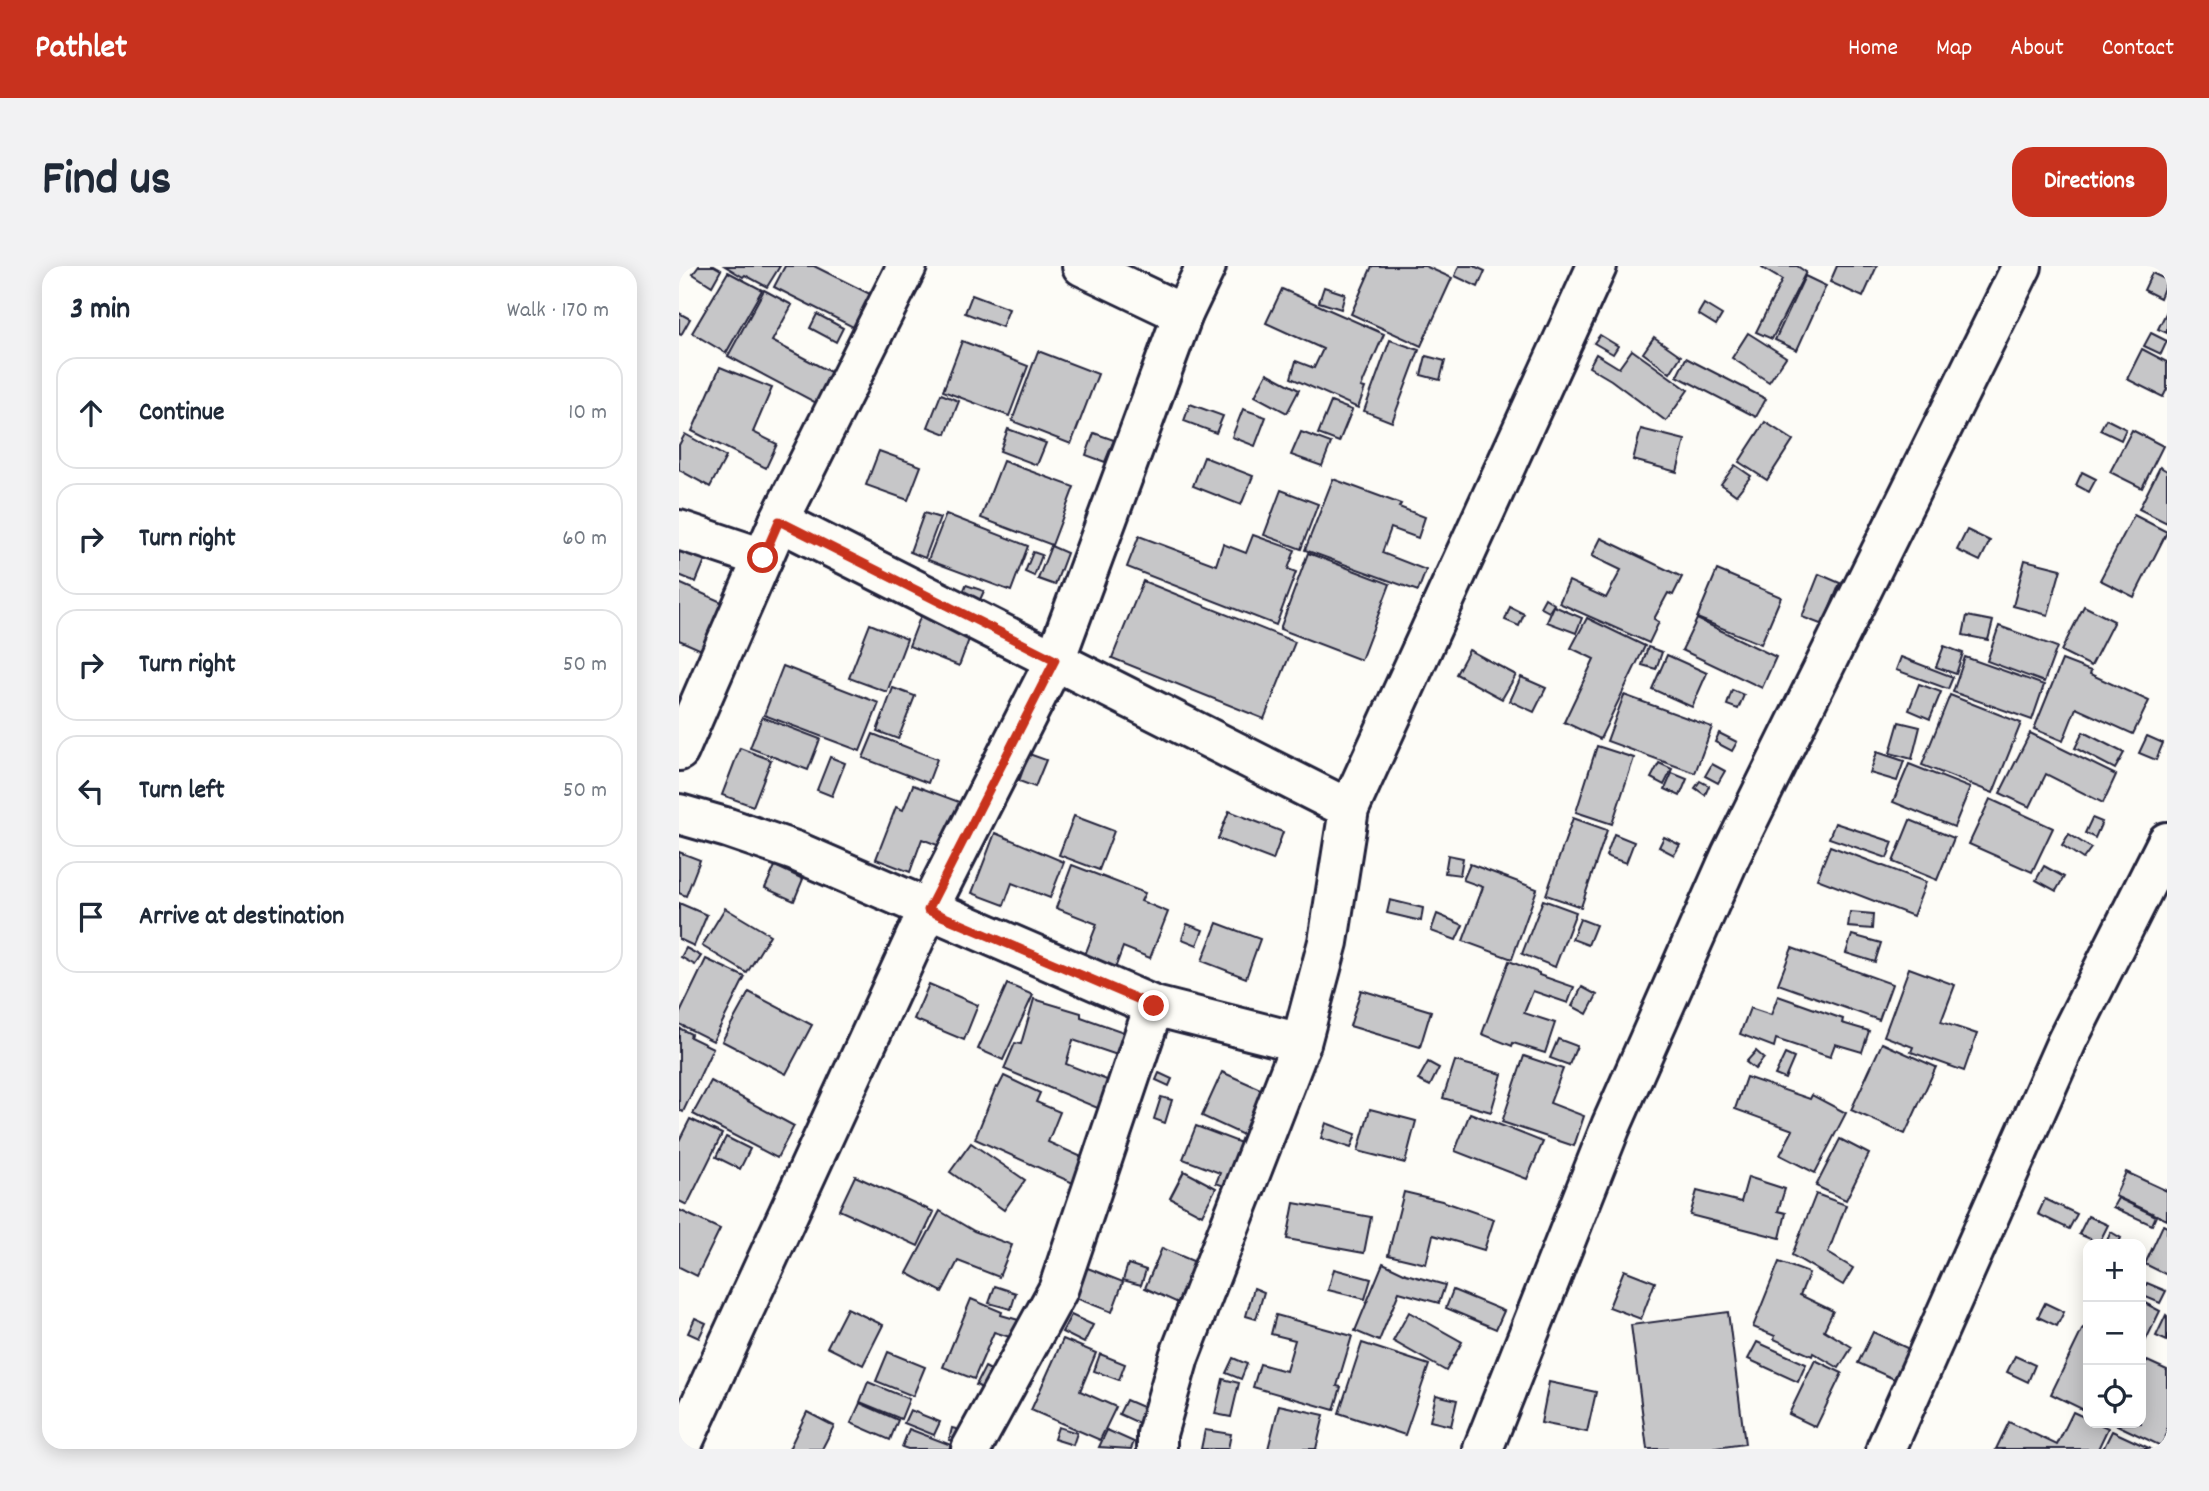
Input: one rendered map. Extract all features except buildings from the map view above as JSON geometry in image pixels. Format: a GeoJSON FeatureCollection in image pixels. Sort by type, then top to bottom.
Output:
{"type":"FeatureCollection","features":[{"type":"Feature","properties":{"kind":"street"},"geometry":{"type":"LineString","coordinates":[[679,751],[779,521],[907,266]]}},
{"type":"Feature","properties":{"kind":"street"},"geometry":{"type":"LineString","coordinates":[[1082,266],[1183,314]]}},
{"type":"Feature","properties":{"kind":"street"},"geometry":{"type":"LineString","coordinates":[[680,1449],[928,910],[1055,660],[1183,314],[1206,266]]}},
{"type":"Feature","properties":{"kind":"street"},"geometry":{"type":"LineString","coordinates":[[1157,1449],[1157,1434],[1179,1357],[1301,1043],[1328,942],[1349,809],[1597,266]]}},
{"type":"Feature","properties":{"kind":"street"},"geometry":{"type":"LineString","coordinates":[[1483,1449],[1611,1126],[1731,855],[2022,266]]}},
{"type":"Feature","properties":{"kind":"street"},"geometry":{"type":"LineString","coordinates":[[779,521],[1349,809]]}},
{"type":"Feature","properties":{"kind":"street"},"geometry":{"type":"LineString","coordinates":[[679,530],[763,558]]}},
{"type":"Feature","properties":{"kind":"street"},"geometry":{"type":"LineString","coordinates":[[679,814],[795,851],[1154,1006],[1301,1043]]}},
{"type":"Feature","properties":{"kind":"street"},"geometry":{"type":"LineString","coordinates":[[1886,1449],[2067,1041],[2167,842]]}},
{"type":"Feature","properties":{"kind":"street"},"geometry":{"type":"LineString","coordinates":[[971,1449],[1058,1290],[1154,1006]]}},
{"type":"Feature","properties":{"kind":"route"},"geometry":{"type":"LineString","coordinates":[[763,558],[779,521],[1055,660],[928,910],[1154,1006]]}}]}
